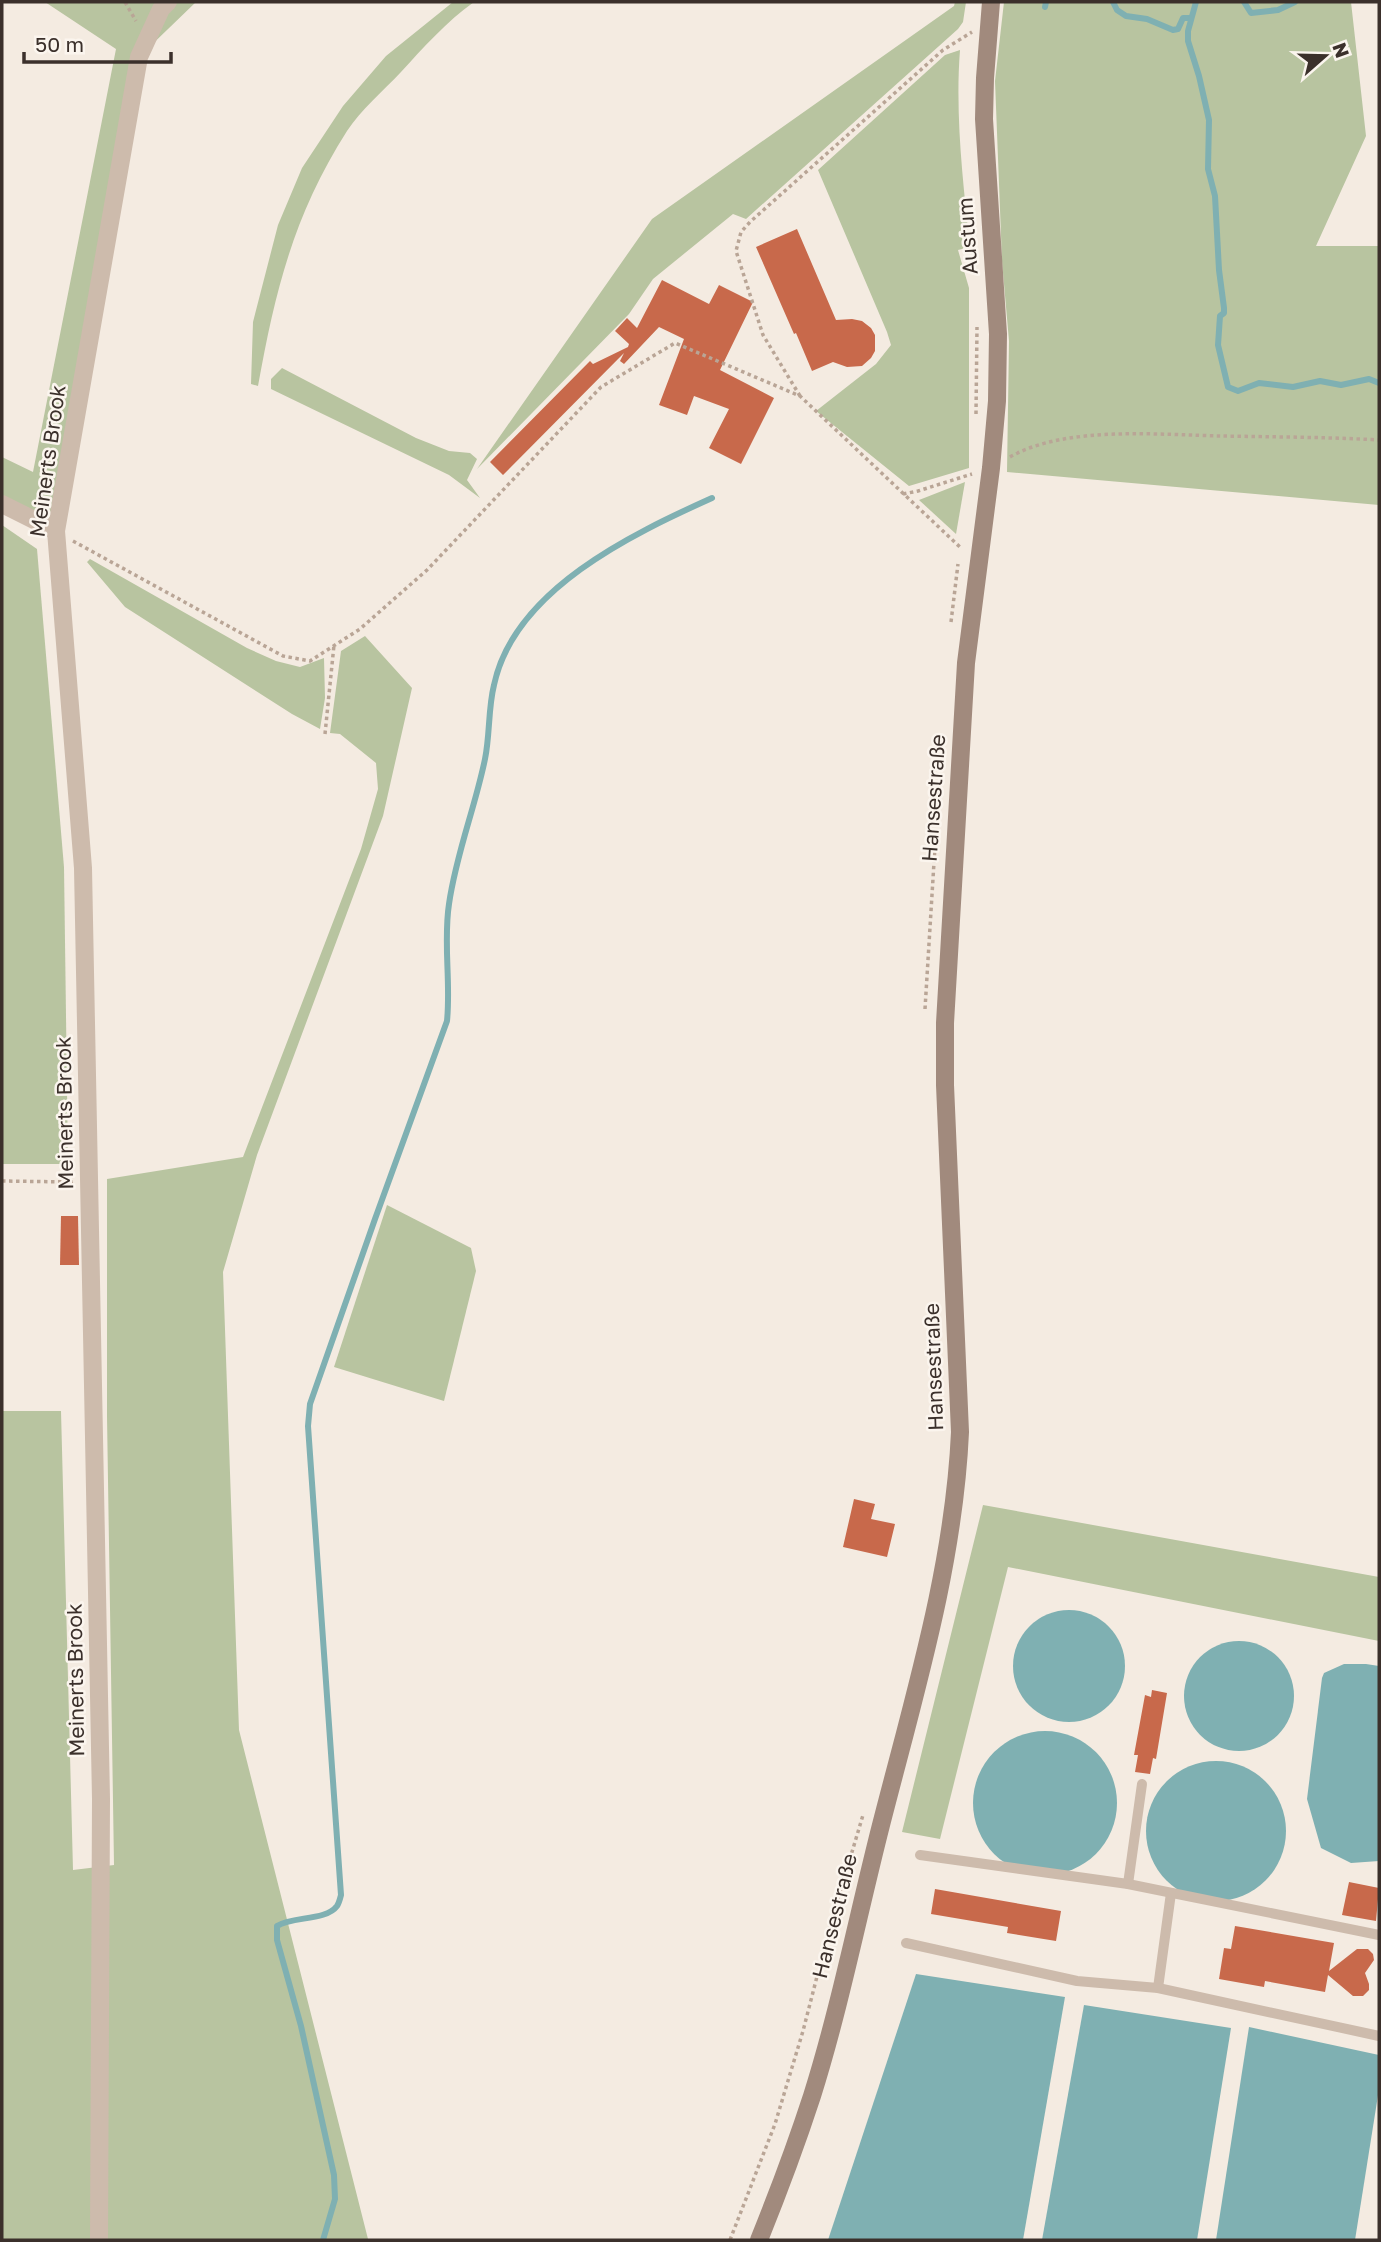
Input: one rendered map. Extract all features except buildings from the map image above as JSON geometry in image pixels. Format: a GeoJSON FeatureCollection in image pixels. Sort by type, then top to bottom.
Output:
{"type":"FeatureCollection","features":[{"type":"Feature","properties":{"kind":"street","name":"Meinerts Brook"},"geometry":{"type":"LineString","coordinates":[[99,2240],[101,1799],[83,868],[56,531],[139,57],[160,9],[168,2]]}},
{"type":"Feature","properties":{"kind":"street","name":"Austum"},"geometry":{"type":"LineString","coordinates":[[983,470],[997,401],[998,334],[984,119],[991,2]]}},
{"type":"Feature","properties":{"kind":"street","name":"Hansestraße"},"geometry":{"type":"LineString","coordinates":[[759,2240],[796,2141],[828,2038],[931,1626],[953,1519],[960,1432],[945,1085],[945,999],[966,663],[983,470]]}},
{"type":"Feature","properties":{"kind":"street"},"geometry":{"type":"LineString","coordinates":[[2,505],[56,531]]}},
{"type":"Feature","properties":{"kind":"lane"},"geometry":{"type":"LineString","coordinates":[[1128,1884],[1142,1784]]}},
{"type":"Feature","properties":{"kind":"lane"},"geometry":{"type":"LineString","coordinates":[[920,1855],[1128,1884],[1379,1935]]}},
{"type":"Feature","properties":{"kind":"lane"},"geometry":{"type":"LineString","coordinates":[[1158,1988],[1171,1893]]}},
{"type":"Feature","properties":{"kind":"lane"},"geometry":{"type":"LineString","coordinates":[[906,1943],[1077,1981],[1158,1988],[1379,2036]]}},
{"type":"Feature","properties":{"kind":"path"},"geometry":{"type":"LineString","coordinates":[[962,549],[800,396],[764,335],[736,251],[741,232],[750,222],[875,108],[943,50],[972,31]]}},
{"type":"Feature","properties":{"kind":"path"},"geometry":{"type":"LineString","coordinates":[[56,531],[283,656],[310,661],[360,629],[428,570],[601,387],[675,343],[800,396]]}},
{"type":"Feature","properties":{"kind":"path"},"geometry":{"type":"LineString","coordinates":[[903,494],[918,492],[983,470],[1023,450],[1062,439],[1118,434],[1379,440]]}},
{"type":"Feature","properties":{"kind":"path"},"geometry":{"type":"LineString","coordinates":[[972,486],[983,470]]}},
{"type":"Feature","properties":{"kind":"path"},"geometry":{"type":"LineString","coordinates":[[950,625],[955,578],[964,536]]}},
{"type":"Feature","properties":{"kind":"path"},"geometry":{"type":"LineString","coordinates":[[326,734],[334,645]]}},
{"type":"Feature","properties":{"kind":"path"},"geometry":{"type":"LineString","coordinates":[[925,1018],[935,843]]}},
{"type":"Feature","properties":{"kind":"path"},"geometry":{"type":"LineString","coordinates":[[2,1181],[88,1182]]}},
{"type":"Feature","properties":{"kind":"path"},"geometry":{"type":"LineString","coordinates":[[730,2240],[775,2124],[865,1807]]}},
{"type":"Feature","properties":{"kind":"green space"},"geometry":{"type":"Polygon","coordinates":[[[45,2],[196,2],[139,57],[56,531],[2,504],[2,457],[33,472],[116,49],[45,2]]]}},
{"type":"Feature","properties":{"kind":"green space"},"geometry":{"type":"Polygon","coordinates":[[[453,2],[474,2],[436,35],[365,108],[347,131],[313,192],[280,285],[258,386],[251,384],[253,322],[278,225],[302,168],[343,106],[386,56],[453,2]]]}},
{"type":"Feature","properties":{"kind":"green space"},"geometry":{"type":"Polygon","coordinates":[[[955,2],[966,2],[963,22],[958,29],[746,219],[733,214],[653,279],[629,314],[477,469],[652,219],[954,6],[955,2]]]}},
{"type":"Feature","properties":{"kind":"green space"},"geometry":{"type":"Polygon","coordinates":[[[1004,2],[1351,2],[1366,136],[1316,246],[1379,246],[1379,505],[1007,472],[1009,341],[1002,261],[995,81],[1004,2]]]}},
{"type":"Feature","properties":{"kind":"green space"},"geometry":{"type":"Polygon","coordinates":[[[960,50],[959,124],[970,247],[958,250],[969,288],[969,468],[909,486],[816,411],[876,364],[891,345],[818,170],[945,55],[960,50]]]}},
{"type":"Feature","properties":{"kind":"green space"},"geometry":{"type":"Polygon","coordinates":[[[282,368],[416,438],[449,451],[470,453],[477,459],[467,480],[480,498],[449,475],[271,389],[271,379],[282,368]]]}},
{"type":"Feature","properties":{"kind":"green space"},"geometry":{"type":"Polygon","coordinates":[[[965,482],[956,534],[919,500],[965,482]]]}},
{"type":"Feature","properties":{"kind":"green space"},"geometry":{"type":"Polygon","coordinates":[[[2,525],[37,549],[64,867],[68,1164],[2,1164],[2,525]]]}},
{"type":"Feature","properties":{"kind":"green space"},"geometry":{"type":"Polygon","coordinates":[[[90,559],[247,648],[276,661],[300,667],[324,658],[325,698],[320,729],[292,714],[125,607],[87,562],[90,559]]]}},
{"type":"Feature","properties":{"kind":"green space"},"geometry":{"type":"Polygon","coordinates":[[[365,636],[412,688],[383,816],[257,1155],[223,1272],[239,1730],[370,2240],[2,2240],[2,1411],[61,1411],[73,1870],[114,1865],[107,1416],[107,1179],[243,1157],[361,849],[378,789],[376,763],[340,734],[330,733],[341,651],[365,636]]]}},
{"type":"Feature","properties":{"kind":"green space"},"geometry":{"type":"Polygon","coordinates":[[[387,1205],[471,1248],[476,1271],[444,1401],[334,1367],[387,1205]]]}},
{"type":"Feature","properties":{"kind":"green space"},"geometry":{"type":"Polygon","coordinates":[[[983,1505],[1379,1577],[1379,1641],[1008,1567],[940,1839],[902,1832],[983,1505]]]}},
{"type":"Feature","properties":{"kind":"water"},"geometry":{"type":"Polygon","coordinates":[[[1069,1610],[1091,1614],[1109,1626],[1121,1644],[1125,1666],[1121,1688],[1109,1706],[1091,1718],[1069,1722],[1047,1718],[1029,1706],[1017,1688],[1013,1666],[1017,1644],[1029,1626],[1047,1614],[1069,1610]]]}},
{"type":"Feature","properties":{"kind":"water"},"geometry":{"type":"Polygon","coordinates":[[[1239,1641],[1260,1645],[1278,1657],[1290,1675],[1294,1696],[1290,1717],[1278,1735],[1260,1747],[1239,1751],[1218,1747],[1200,1735],[1188,1717],[1184,1696],[1188,1675],[1200,1657],[1218,1645],[1239,1641]]]}},
{"type":"Feature","properties":{"kind":"water"},"geometry":{"type":"Polygon","coordinates":[[[1344,1664],[1379,1666],[1379,1861],[1351,1863],[1321,1848],[1307,1799],[1322,1678],[1324,1673],[1344,1664]]]}},
{"type":"Feature","properties":{"kind":"water"},"geometry":{"type":"Polygon","coordinates":[[[1045,1731],[1073,1736],[1096,1752],[1112,1775],[1117,1803],[1112,1831],[1096,1854],[1073,1870],[1045,1875],[1017,1870],[994,1854],[978,1831],[973,1803],[978,1775],[994,1752],[1017,1736],[1045,1731]]]}},
{"type":"Feature","properties":{"kind":"water"},"geometry":{"type":"Polygon","coordinates":[[[1216,1761],[1243,1766],[1266,1781],[1281,1804],[1286,1831],[1281,1858],[1266,1881],[1243,1896],[1216,1901],[1189,1896],[1166,1881],[1151,1858],[1146,1831],[1151,1804],[1166,1781],[1189,1766],[1216,1761]]]}},
{"type":"Feature","properties":{"kind":"water"},"geometry":{"type":"Polygon","coordinates":[[[916,1974],[1065,1997],[1023,2240],[828,2240],[916,1974]]]}},
{"type":"Feature","properties":{"kind":"water"},"geometry":{"type":"Polygon","coordinates":[[[1084,2005],[1231,2028],[1197,2240],[1042,2240],[1084,2005]]]}},
{"type":"Feature","properties":{"kind":"water"},"geometry":{"type":"Polygon","coordinates":[[[1249,2027],[1379,2055],[1379,2089],[1355,2240],[1216,2240],[1249,2027]]]}},
{"type":"Feature","properties":{"kind":"waterway"},"geometry":{"type":"LineString","coordinates":[[1045,7],[1046,2]]}},
{"type":"Feature","properties":{"kind":"waterway"},"geometry":{"type":"LineString","coordinates":[[1113,2],[1117,10],[1126,16],[1147,19],[1173,30],[1178,29],[1183,18],[1191,18]]}},
{"type":"Feature","properties":{"kind":"waterway"},"geometry":{"type":"LineString","coordinates":[[1196,2],[1188,41],[1209,120],[1208,169],[1215,196],[1224,308],[1224,313],[1220,316],[1218,345],[1228,387],[1238,391],[1259,383],[1293,387],[1320,381],[1341,385],[1369,379],[1379,383]]}},
{"type":"Feature","properties":{"kind":"waterway"},"geometry":{"type":"LineString","coordinates":[[1244,2],[1251,13],[1278,10],[1295,2]]}},
{"type":"Feature","properties":{"kind":"waterway"},"geometry":{"type":"LineString","coordinates":[[323,2240],[335,2199],[334,2175],[301,2026],[277,1940],[277,1926],[332,1911],[341,1895],[308,1426],[310,1404],[447,1021],[449,904],[456,867],[485,759],[494,685],[506,651],[525,621],[580,569],[647,529],[712,498]]}}]}
